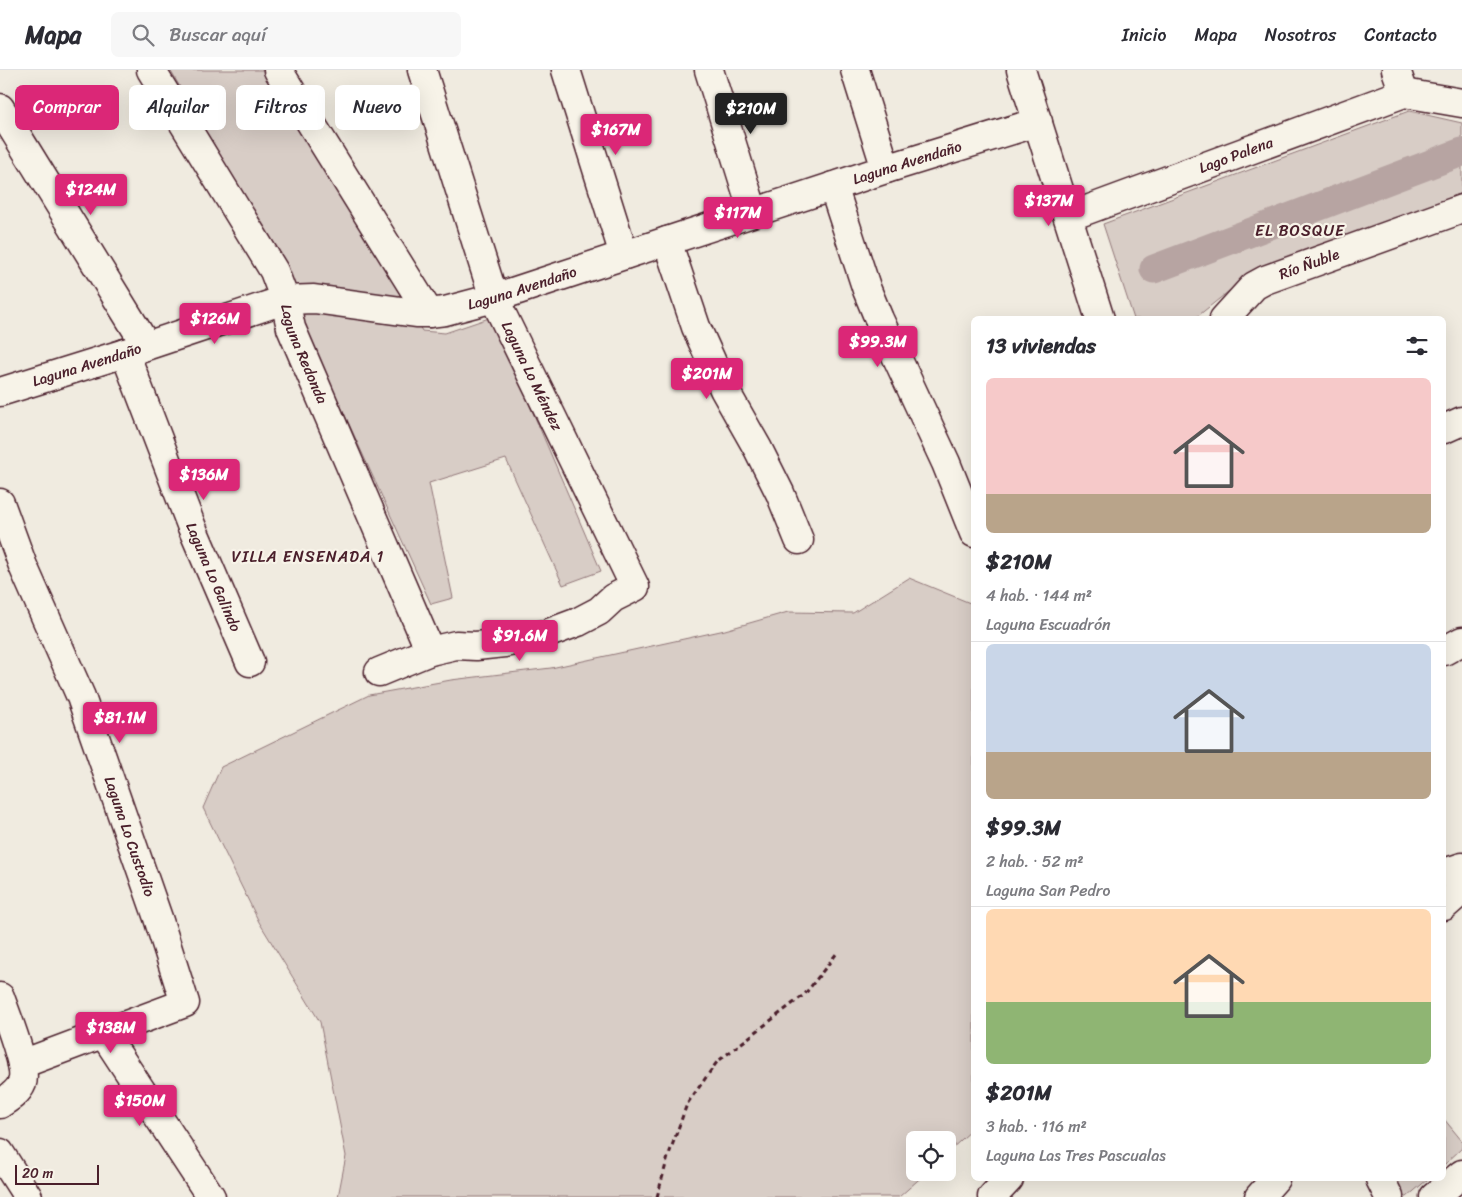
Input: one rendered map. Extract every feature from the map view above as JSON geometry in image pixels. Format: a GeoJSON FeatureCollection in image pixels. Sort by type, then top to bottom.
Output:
{"type":"FeatureCollection","features":[{"type":"Feature","properties":{"kind":"street","name":"Laguna Redonda"},"geometry":{"type":"LineString","coordinates":[[151,70],[274,271],[285,300],[291,328],[430,651]]}},
{"type":"Feature","properties":{"kind":"street"},"geometry":{"type":"LineString","coordinates":[[278,70],[429,313]]}},
{"type":"Feature","properties":{"kind":"street","name":"Laguna Lo Méndez"},"geometry":{"type":"LineString","coordinates":[[422,70],[494,298],[635,587],[613,598],[599,611],[578,622],[546,634],[504,643],[476,646],[456,645],[430,651]]}},
{"type":"Feature","properties":{"kind":"street"},"geometry":{"type":"LineString","coordinates":[[566,70],[624,255]]}},
{"type":"Feature","properties":{"kind":"street"},"geometry":{"type":"LineString","coordinates":[[709,70],[752,212]]}},
{"type":"Feature","properties":{"kind":"street"},"geometry":{"type":"LineString","coordinates":[[855,70],[886,169]]}},
{"type":"Feature","properties":{"kind":"street"},"geometry":{"type":"LineString","coordinates":[[1021,70],[1099,316]]}},
{"type":"Feature","properties":{"kind":"street"},"geometry":{"type":"LineString","coordinates":[[1400,82],[1462,103]]}},
{"type":"Feature","properties":{"kind":"street","name":"Lago Palena"},"geometry":{"type":"LineString","coordinates":[[1068,217],[1400,82]]}},
{"type":"Feature","properties":{"kind":"street","name":"Laguna Lo Galindo"},"geometry":{"type":"LineString","coordinates":[[0,108],[136,349],[191,525],[250,662]]}},
{"type":"Feature","properties":{"kind":"street","name":"Laguna Avendaño"},"geometry":{"type":"LineString","coordinates":[[4,384],[136,349],[268,304],[285,300],[314,299],[429,313],[445,311],[494,298],[752,212],[1038,122]]}},
{"type":"Feature","properties":{"kind":"street"},"geometry":{"type":"LineString","coordinates":[[833,186],[867,290],[946,463],[971,525]]}},
{"type":"Feature","properties":{"kind":"street","name":"Río Ñuble"},"geometry":{"type":"LineString","coordinates":[[1227,316],[1254,286],[1265,280],[1462,209]]}},
{"type":"Feature","properties":{"kind":"street"},"geometry":{"type":"LineString","coordinates":[[667,240],[696,327],[724,389],[780,493],[799,540]]}},
{"type":"Feature","properties":{"kind":"street"},"geometry":{"type":"LineString","coordinates":[[1446,428],[1462,421]]}},
{"type":"Feature","properties":{"kind":"street","name":"Laguna Lo Custodio"},"geometry":{"type":"LineString","coordinates":[[0,504],[23,566],[80,697],[161,926],[185,1003],[104,1034]]}},
{"type":"Feature","properties":{"kind":"street"},"geometry":{"type":"LineString","coordinates":[[1446,650],[1462,642]]}},
{"type":"Feature","properties":{"kind":"street"},"geometry":{"type":"LineString","coordinates":[[379,672],[430,651]]}},
{"type":"Feature","properties":{"kind":"street"},"geometry":{"type":"LineString","coordinates":[[1446,872],[1462,867]]}},
{"type":"Feature","properties":{"kind":"street"},"geometry":{"type":"LineString","coordinates":[[1446,904],[1462,890]]}},
{"type":"Feature","properties":{"kind":"street"},"geometry":{"type":"LineString","coordinates":[[0,997],[22,1064],[23,1077],[16,1092],[0,1104]]}},
{"type":"Feature","properties":{"kind":"street"},"geometry":{"type":"LineString","coordinates":[[22,1064],[104,1034],[212,1197]]}},
{"type":"Feature","properties":{"kind":"street"},"geometry":{"type":"LineString","coordinates":[[0,1153],[28,1197]]}},
{"type":"Feature","properties":{"kind":"street"},"geometry":{"type":"LineString","coordinates":[[1434,1197],[1462,1174]]}},
{"type":"Feature","properties":{"kind":"street"},"geometry":{"type":"LineString","coordinates":[[992,1197],[1007,1181]]}},
{"type":"Feature","properties":{"kind":"street"},"geometry":{"type":"LineString","coordinates":[[1259,1197],[1273,1181]]}},
{"type":"Feature","properties":{"kind":"street"},"geometry":{"type":"LineString","coordinates":[[1381,1181],[1389,1197]]}},
{"type":"Feature","properties":{"kind":"path"},"geometry":{"type":"LineString","coordinates":[[657,1197],[686,1104],[717,1062],[804,994],[837,952]]}},
{"type":"Feature","properties":{"kind":"shaded area"},"geometry":{"type":"Polygon","coordinates":[[[170,70],[266,70],[275,85],[236,85],[236,130],[302,130],[422,331],[445,333],[492,317],[601,571],[563,585],[506,459],[429,483],[453,598],[431,604],[312,343],[286,271],[205,130],[226,130],[226,85],[179,85],[170,70]]]}},
{"type":"Feature","properties":{"kind":"shaded area"},"geometry":{"type":"Polygon","coordinates":[[[1409,111],[1462,123],[1462,193],[1244,279],[1198,316],[1133,316],[1103,224],[1409,111]]]}},
{"type":"Feature","properties":{"kind":"shaded area"},"geometry":{"type":"Polygon","coordinates":[[[909,578],[971,602],[971,1131],[956,1145],[956,1131],[906,1131],[906,1181],[917,1181],[899,1197],[338,1197],[346,1156],[320,1022],[259,922],[203,808],[221,767],[369,695],[451,680],[551,668],[725,630],[788,612],[853,613],[909,578]]]}},
{"type":"Feature","properties":{"kind":"shaded area"},"geometry":{"type":"Polygon","coordinates":[[[1446,1121],[1462,1141],[1462,1148],[1446,1163],[1446,1121]]]}},
{"type":"Feature","properties":{"kind":"shaded area"},"geometry":{"type":"Polygon","coordinates":[[[1396,1181],[1426,1181],[1407,1197],[1403,1197],[1396,1181]]]}},
{"type":"Feature","properties":{"kind":"waterway"},"geometry":{"type":"LineString","coordinates":[[1154,269],[1462,152]]}},
{"type":"Feature","properties":{"kind":"district","name":"EL BOSQUE"},"geometry":{"type":"Point","coordinates":[1300,230]}},
{"type":"Feature","properties":{"kind":"district","name":"VILLA ENSENADA 1"},"geometry":{"type":"Point","coordinates":[308,556]}}]}
